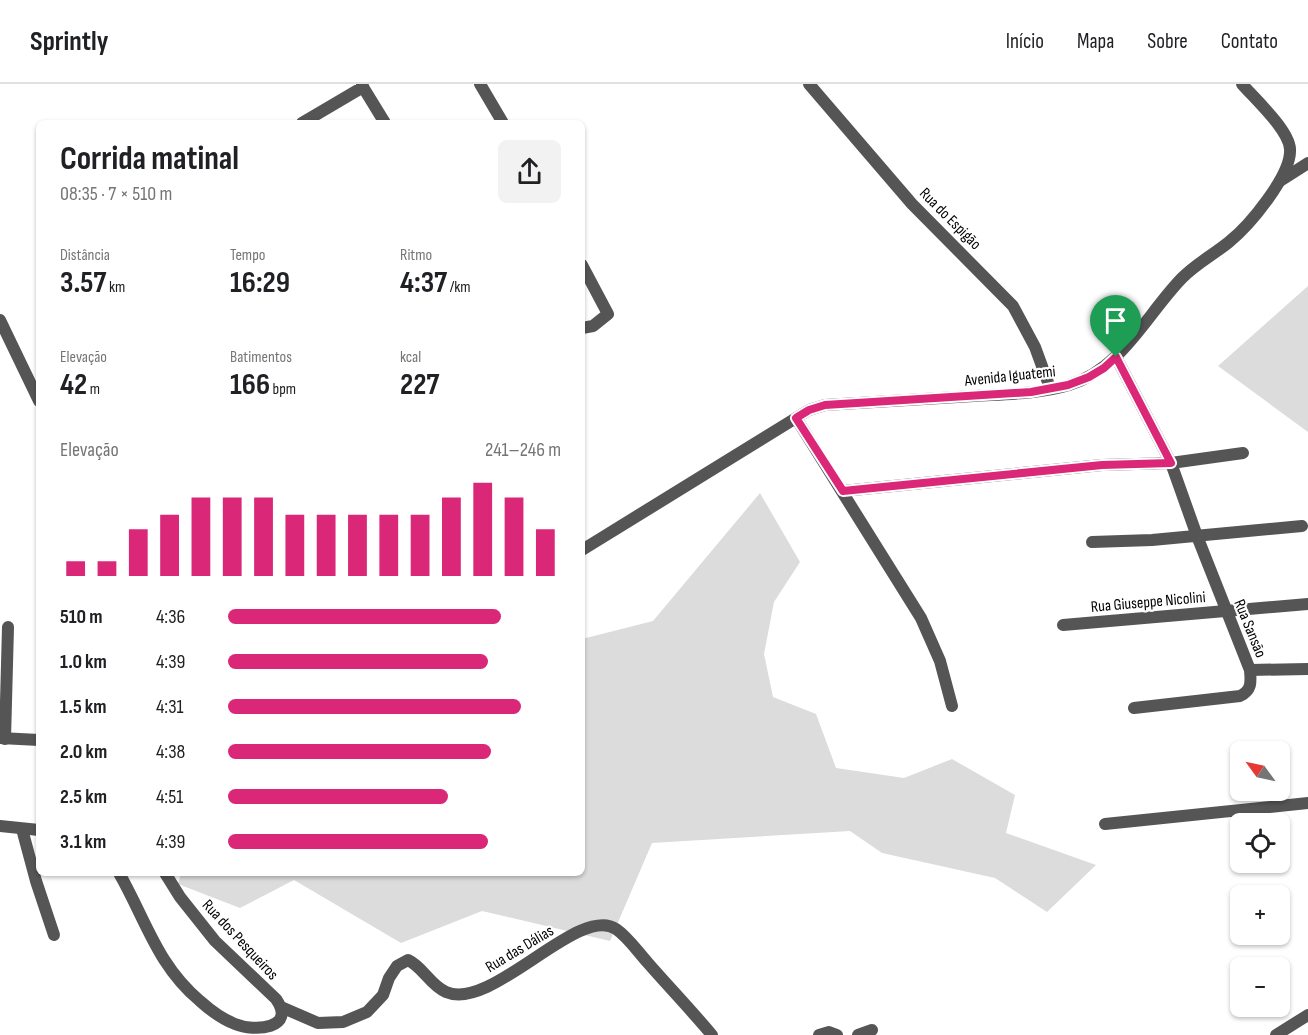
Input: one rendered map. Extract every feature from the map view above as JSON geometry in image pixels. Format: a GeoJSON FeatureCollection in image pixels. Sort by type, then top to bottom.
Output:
{"type":"FeatureCollection","features":[{"type":"Feature","properties":{"kind":"street"},"geometry":{"type":"LineString","coordinates":[[480,84],[501,120]]}},
{"type":"Feature","properties":{"kind":"street","name":"Rua do Espigão"},"geometry":{"type":"LineString","coordinates":[[809,84],[912,204],[1013,306],[1035,348],[1050,388]]}},
{"type":"Feature","properties":{"kind":"street","name":"Avenida Iguatemi"},"geometry":{"type":"LineString","coordinates":[[585,548],[809,410],[825,405],[1031,392],[1068,385],[1104,368],[1136,336],[1170,291],[1196,264],[1230,242],[1256,216],[1287,166],[1290,147],[1284,132],[1242,84]]}},
{"type":"Feature","properties":{"kind":"street"},"geometry":{"type":"LineString","coordinates":[[307,120],[362,86],[383,120]]}},
{"type":"Feature","properties":{"kind":"street"},"geometry":{"type":"LineString","coordinates":[[1279,182],[1308,163]]}},
{"type":"Feature","properties":{"kind":"street"},"geometry":{"type":"LineString","coordinates":[[585,271],[608,314],[593,326],[585,327]]}},
{"type":"Feature","properties":{"kind":"street"},"geometry":{"type":"LineString","coordinates":[[0,320],[36,395]]}},
{"type":"Feature","properties":{"kind":"street","name":"Rua Sansão"},"geometry":{"type":"LineString","coordinates":[[1116,357],[1171,463],[1250,670],[1251,684],[1249,690],[1240,696],[1134,708]]}},
{"type":"Feature","properties":{"kind":"street"},"geometry":{"type":"LineString","coordinates":[[796,418],[921,618],[940,661],[952,706]]}},
{"type":"Feature","properties":{"kind":"street"},"geometry":{"type":"LineString","coordinates":[[843,491],[1102,465],[1171,463],[1243,453]]}},
{"type":"Feature","properties":{"kind":"street"},"geometry":{"type":"LineString","coordinates":[[1092,542],[1152,540],[1302,526]]}},
{"type":"Feature","properties":{"kind":"street","name":"Rua Giuseppe Nicolini"},"geometry":{"type":"LineString","coordinates":[[1063,625],[1308,604]]}},
{"type":"Feature","properties":{"kind":"street"},"geometry":{"type":"LineString","coordinates":[[8,627],[3,738],[36,740]]}},
{"type":"Feature","properties":{"kind":"street"},"geometry":{"type":"LineString","coordinates":[[1250,670],[1308,669]]}},
{"type":"Feature","properties":{"kind":"street"},"geometry":{"type":"LineString","coordinates":[[1105,824],[1308,803]]}},
{"type":"Feature","properties":{"kind":"street"},"geometry":{"type":"LineString","coordinates":[[0,826],[36,830]]}},
{"type":"Feature","properties":{"kind":"street"},"geometry":{"type":"LineString","coordinates":[[22,829],[54,935]]}},
{"type":"Feature","properties":{"kind":"street"},"geometry":{"type":"LineString","coordinates":[[121,876],[153,944],[186,989],[203,1004],[234,1024],[243,1027],[271,1026],[280,1018],[281,1007]]}},
{"type":"Feature","properties":{"kind":"street","name":"Rua dos Pesqueiros"},"geometry":{"type":"LineString","coordinates":[[167,876],[180,897],[215,941],[281,1007]]}},
{"type":"Feature","properties":{"kind":"street","name":"Rua das Dálias"},"geometry":{"type":"LineString","coordinates":[[281,1007],[318,1023],[343,1022],[366,1012],[383,995],[389,978],[397,966],[408,960],[417,964],[428,979],[446,992],[465,995],[495,984],[537,955],[584,930],[602,926],[615,929],[631,944],[712,1035]]}},
{"type":"Feature","properties":{"kind":"street"},"geometry":{"type":"LineString","coordinates":[[1276,1035],[1308,1015]]}},
{"type":"Feature","properties":{"kind":"street"},"geometry":{"type":"LineString","coordinates":[[858,1035],[872,1030]]}},
{"type":"Feature","properties":{"kind":"street"},"geometry":{"type":"LineString","coordinates":[[819,1035],[829,1032],[837,1035]]}},
{"type":"Feature","properties":{"kind":"shaded area"},"geometry":{"type":"Polygon","coordinates":[[[1308,286],[1308,432],[1218,366],[1308,286]]]}},
{"type":"Feature","properties":{"kind":"shaded area"},"geometry":{"type":"Polygon","coordinates":[[[760,493],[800,562],[774,602],[764,654],[773,697],[816,714],[836,768],[904,778],[952,759],[1015,795],[1006,833],[1096,865],[1047,912],[995,878],[882,853],[850,831],[652,843],[610,941],[482,911],[401,943],[294,880],[240,908],[178,884],[180,876],[585,876],[585,638],[653,621],[760,493]]]}},
{"type":"Feature","properties":{"kind":"route"},"geometry":{"type":"LineString","coordinates":[[1116,357],[1171,463],[1102,465],[843,491],[796,418],[809,410],[825,405],[1031,392],[1068,385],[1089,377],[1116,357]]}}]}
